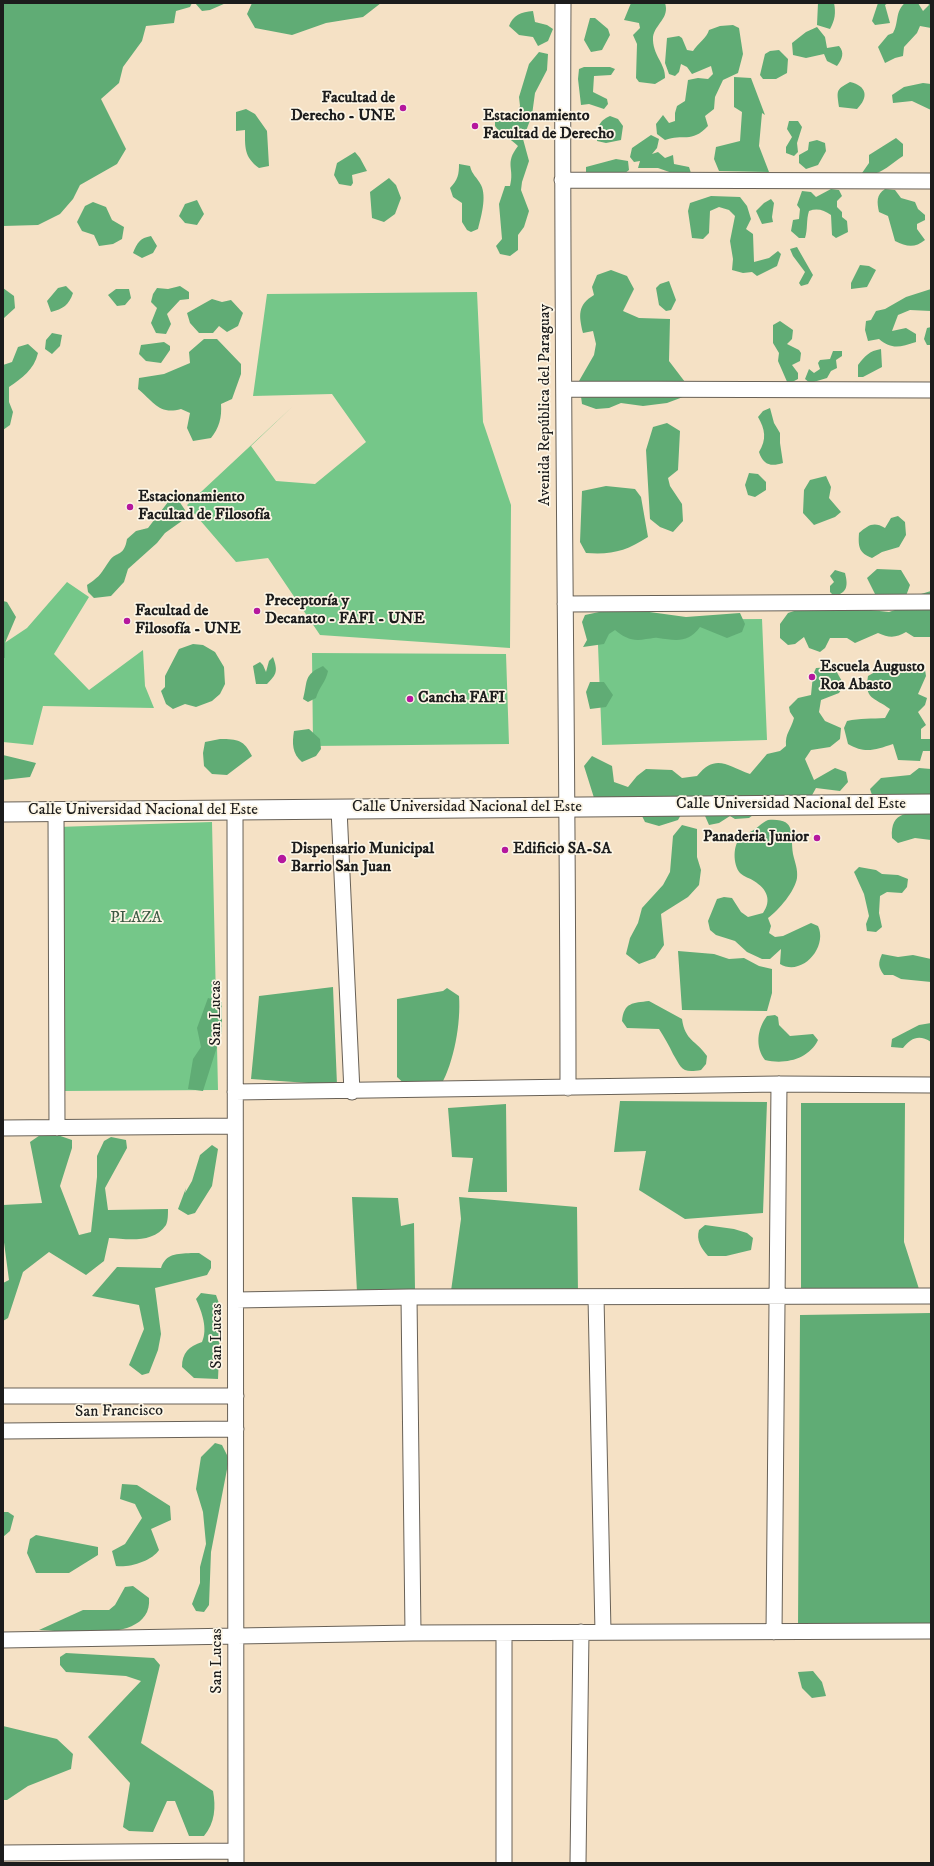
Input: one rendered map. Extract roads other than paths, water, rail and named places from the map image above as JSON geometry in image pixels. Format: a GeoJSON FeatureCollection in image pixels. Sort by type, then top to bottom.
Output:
{"type":"FeatureCollection","features":[{"type":"Feature","properties":{"kind":"street","name":"Avenida República del Paraguay"},"geometry":{"type":"LineString","coordinates":[[563,3],[562,180],[568,807],[568,1088]]}},
{"type":"Feature","properties":{"kind":"street"},"geometry":{"type":"LineString","coordinates":[[562,180],[931,182]]}},
{"type":"Feature","properties":{"kind":"street"},"geometry":{"type":"LineString","coordinates":[[564,389],[931,390]]}},
{"type":"Feature","properties":{"kind":"street"},"geometry":{"type":"LineString","coordinates":[[565,604],[931,602]]}},
{"type":"Feature","properties":{"kind":"street","name":"Calle Universidad Nacional del Este"},"geometry":{"type":"LineString","coordinates":[[3,812],[931,804]]}},
{"type":"Feature","properties":{"kind":"street"},"geometry":{"type":"LineString","coordinates":[[338,809],[352,1092]]}},
{"type":"Feature","properties":{"kind":"street","name":"San Lucas"},"geometry":{"type":"LineString","coordinates":[[235,810],[236,1857]]}},
{"type":"Feature","properties":{"kind":"street"},"geometry":{"type":"LineString","coordinates":[[56,811],[57,1128]]}},
{"type":"Feature","properties":{"kind":"street"},"geometry":{"type":"LineString","coordinates":[[774,1632],[779,1084]]}},
{"type":"Feature","properties":{"kind":"street"},"geometry":{"type":"LineString","coordinates":[[235,1092],[352,1092],[779,1084],[931,1085]]}},
{"type":"Feature","properties":{"kind":"street"},"geometry":{"type":"LineString","coordinates":[[3,1128],[235,1126]]}},
{"type":"Feature","properties":{"kind":"street"},"geometry":{"type":"LineString","coordinates":[[236,1300],[409,1297],[777,1295],[931,1296]]}},
{"type":"Feature","properties":{"kind":"street"},"geometry":{"type":"LineString","coordinates":[[409,1297],[413,1633]]}},
{"type":"Feature","properties":{"kind":"street"},"geometry":{"type":"LineString","coordinates":[[596,1297],[603,1632]]}},
{"type":"Feature","properties":{"kind":"street","name":"San Francisco"},"geometry":{"type":"LineString","coordinates":[[3,1396],[236,1396]]}},
{"type":"Feature","properties":{"kind":"street","name":"San Francisco"},"geometry":{"type":"LineString","coordinates":[[3,1431],[236,1429]]}},
{"type":"Feature","properties":{"kind":"street"},"geometry":{"type":"LineString","coordinates":[[3,1640],[413,1633],[931,1631]]}},
{"type":"Feature","properties":{"kind":"street"},"geometry":{"type":"LineString","coordinates":[[578,1863],[581,1632]]}},
{"type":"Feature","properties":{"kind":"street"},"geometry":{"type":"LineString","coordinates":[[504,1633],[504,1863]]}},
{"type":"Feature","properties":{"kind":"street"},"geometry":{"type":"LineString","coordinates":[[3,1853],[236,1857]]}},
{"type":"Feature","properties":{"kind":"place","name":"Facultad de Derecho - UNE"},"geometry":{"type":"Point","coordinates":[403,108]}},
{"type":"Feature","properties":{"kind":"place","name":"Estacionamiento Facultad de Derecho"},"geometry":{"type":"Point","coordinates":[475,126]}},
{"type":"Feature","properties":{"kind":"place","name":"Estacionamiento Facultad de Filosofía"},"geometry":{"type":"Point","coordinates":[130,507]}},
{"type":"Feature","properties":{"kind":"place","name":"Preceptoría y Decanato - FAFI - UNE"},"geometry":{"type":"Point","coordinates":[257,611]}},
{"type":"Feature","properties":{"kind":"place","name":"Facultad de Filosofía - UNE"},"geometry":{"type":"Point","coordinates":[127,621]}},
{"type":"Feature","properties":{"kind":"place","name":"Escuela Augusto Roa Abasto"},"geometry":{"type":"Point","coordinates":[812,677]}},
{"type":"Feature","properties":{"kind":"place","name":"Cancha FAFI"},"geometry":{"type":"Point","coordinates":[410,699]}},
{"type":"Feature","properties":{"kind":"place","name":"Panaderia Junior"},"geometry":{"type":"Point","coordinates":[817,838]}},
{"type":"Feature","properties":{"kind":"place","name":"Edificio SA-SA"},"geometry":{"type":"Point","coordinates":[505,850]}},
{"type":"Feature","properties":{"kind":"place","name":"Dispensario Municipal Barrio San Juan"},"geometry":{"type":"Point","coordinates":[282,859]}},
{"type":"Feature","properties":{"kind":"park label","name":"PLAZA"},"geometry":{"type":"Point","coordinates":[136,919]}}]}
